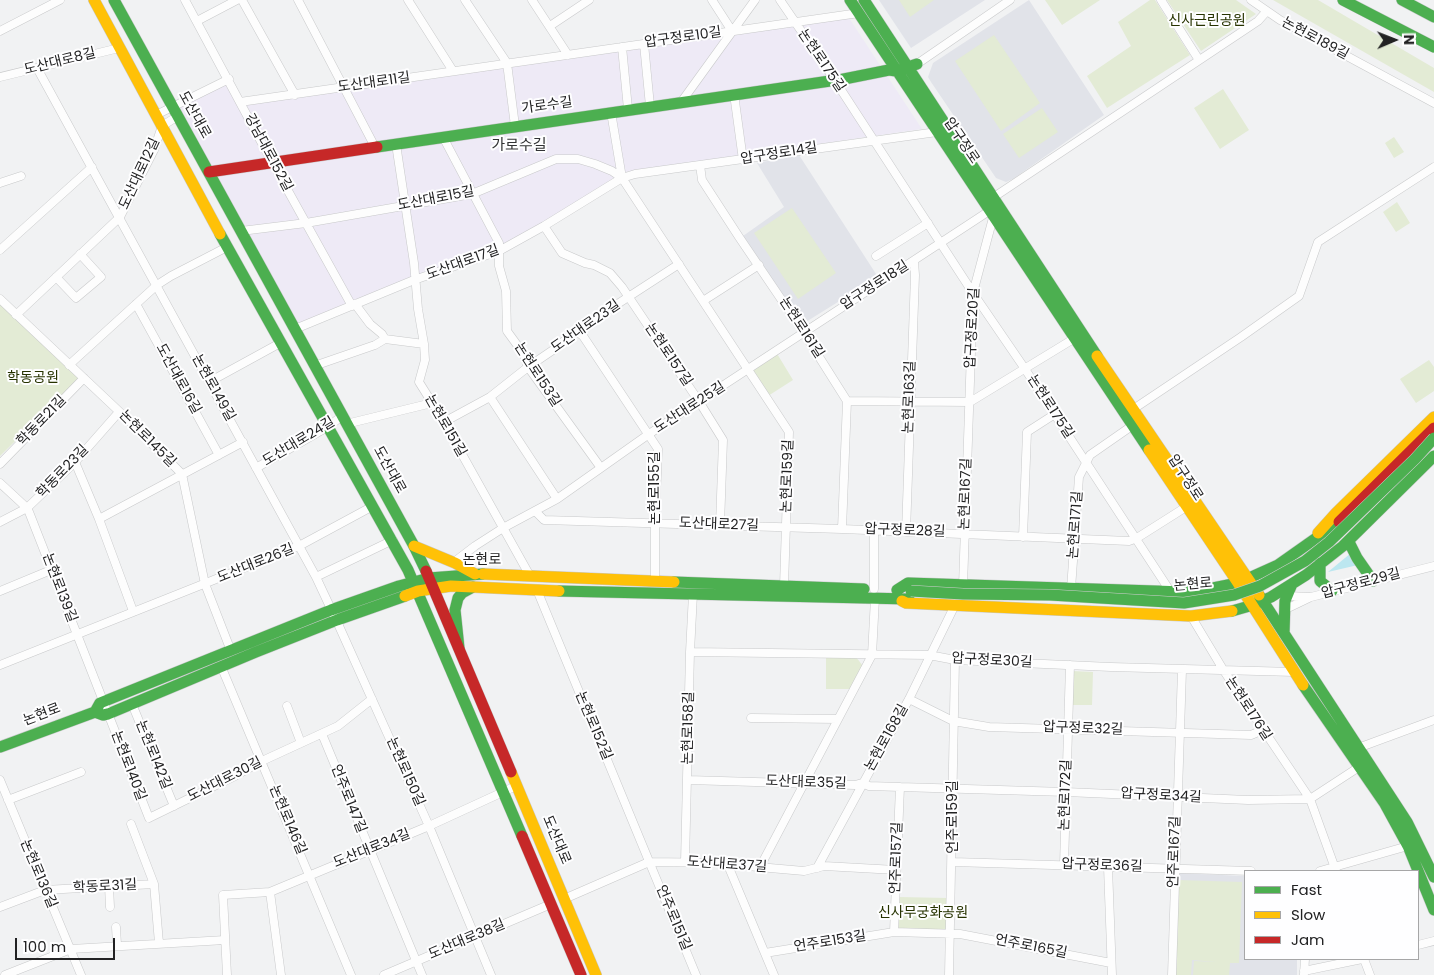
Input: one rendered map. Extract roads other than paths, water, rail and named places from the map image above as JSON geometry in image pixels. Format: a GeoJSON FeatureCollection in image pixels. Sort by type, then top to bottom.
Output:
{"type":"FeatureCollection","features":[{"type":"Feature","properties":{"kind":"main road"},"geometry":{"type":"LineString","coordinates":[[94,0],[227,247],[393,540],[416,587],[581,975]]}},
{"type":"Feature","properties":{"kind":"main road","name":"도산대로"},"geometry":{"type":"LineString","coordinates":[[114,0],[414,546],[432,584],[596,975]]}},
{"type":"Feature","properties":{"kind":"main road","name":"압구정로"},"geometry":{"type":"LineString","coordinates":[[850,0],[892,71],[937,132],[1075,338],[1130,412]]}},
{"type":"Feature","properties":{"kind":"main road","name":"압구정로"},"geometry":{"type":"LineString","coordinates":[[864,0],[912,66],[1130,412],[1186,508],[1243,581]]}},
{"type":"Feature","properties":{"kind":"main road"},"geometry":{"type":"LineString","coordinates":[[1343,0],[1434,46]]}},
{"type":"Feature","properties":{"kind":"main road"},"geometry":{"type":"LineString","coordinates":[[1402,0],[1434,17]]}},
{"type":"Feature","properties":{"kind":"main road"},"geometry":{"type":"LineString","coordinates":[[892,71],[912,66]]}},
{"type":"Feature","properties":{"kind":"main road","name":"가로수길"},"geometry":{"type":"LineString","coordinates":[[209,172],[892,71]]}},
{"type":"Feature","properties":{"kind":"main road"},"geometry":{"type":"LineString","coordinates":[[1311,541],[1336,512],[1434,417]]}},
{"type":"Feature","properties":{"kind":"main road","name":"압구정로"},"geometry":{"type":"LineString","coordinates":[[1136,422],[1258,603],[1284,633],[1407,822],[1434,877]]}},
{"type":"Feature","properties":{"kind":"main road"},"geometry":{"type":"LineString","coordinates":[[1311,541],[1345,517],[1434,428]]}},
{"type":"Feature","properties":{"kind":"main road","name":"논현로"},"geometry":{"type":"LineString","coordinates":[[432,584],[536,590],[693,594],[1050,595],[1184,602],[1208,600],[1234,595],[1260,586],[1305,561],[1323,547],[1409,465],[1434,438]]}},
{"type":"Feature","properties":{"kind":"main road","name":"논현로"},"geometry":{"type":"LineString","coordinates":[[904,594],[1186,610],[1238,601],[1280,583],[1329,552],[1434,451]]}},
{"type":"Feature","properties":{"kind":"main road"},"geometry":{"type":"LineString","coordinates":[[1346,545],[1434,456]]}},
{"type":"Feature","properties":{"kind":"main road"},"geometry":{"type":"LineString","coordinates":[[1346,545],[1434,462]]}},
{"type":"Feature","properties":{"kind":"main road","name":"논현로"},"geometry":{"type":"LineString","coordinates":[[1311,541],[1278,566],[1243,581],[1203,590],[1186,592],[908,583],[904,594],[906,603],[1188,616],[1233,611],[1258,603],[1306,575],[1346,545]]}},
{"type":"Feature","properties":{"kind":"main road"},"geometry":{"type":"LineString","coordinates":[[1346,545],[1373,581]]}},
{"type":"Feature","properties":{"kind":"main road"},"geometry":{"type":"LineString","coordinates":[[414,546],[455,563],[475,574]]}},
{"type":"Feature","properties":{"kind":"main road"},"geometry":{"type":"LineString","coordinates":[[1320,563],[1320,581],[1332,592]]}},
{"type":"Feature","properties":{"kind":"main road","name":"논현로"},"geometry":{"type":"LineString","coordinates":[[96,712],[100,703],[231,650],[416,587],[475,574],[784,586],[874,594]]}},
{"type":"Feature","properties":{"kind":"main road"},"geometry":{"type":"LineString","coordinates":[[1284,633],[1284,610],[1292,584]]}},
{"type":"Feature","properties":{"kind":"main road"},"geometry":{"type":"LineString","coordinates":[[459,648],[455,610],[458,598],[462,593],[473,587]]}},
{"type":"Feature","properties":{"kind":"main road"},"geometry":{"type":"LineString","coordinates":[[1166,615],[1171,612],[1174,605],[1168,591]]}},
{"type":"Feature","properties":{"kind":"main road"},"geometry":{"type":"LineString","coordinates":[[1186,592],[1182,595],[1180,605],[1182,612],[1188,616]]}},
{"type":"Feature","properties":{"kind":"main road","name":"압구정로"},"geometry":{"type":"LineString","coordinates":[[1258,603],[1294,672],[1384,804],[1408,846],[1418,870]]}},
{"type":"Feature","properties":{"kind":"main road","name":"논현로"},"geometry":{"type":"LineString","coordinates":[[0,747],[96,712],[103,715],[108,714],[334,615]]}},
{"type":"Feature","properties":{"kind":"main road","name":"압구정로"},"geometry":{"type":"LineString","coordinates":[[1419,873],[1434,910]]}},
{"type":"Feature","properties":{"kind":"street"},"geometry":{"type":"LineString","coordinates":[[0,31],[60,0]]}},
{"type":"Feature","properties":{"kind":"street","name":"강남대로152길"},"geometry":{"type":"LineString","coordinates":[[185,0],[272,162],[354,305],[385,339]]}},
{"type":"Feature","properties":{"kind":"street"},"geometry":{"type":"LineString","coordinates":[[197,21],[236,0]]}},
{"type":"Feature","properties":{"kind":"street"},"geometry":{"type":"LineString","coordinates":[[242,0],[294,94]]}},
{"type":"Feature","properties":{"kind":"street"},"geometry":{"type":"LineString","coordinates":[[298,0],[375,147]]}},
{"type":"Feature","properties":{"kind":"street"},"geometry":{"type":"LineString","coordinates":[[408,0],[453,71]]}},
{"type":"Feature","properties":{"kind":"street"},"geometry":{"type":"LineString","coordinates":[[465,0],[507,63],[515,126]]}},
{"type":"Feature","properties":{"kind":"street"},"geometry":{"type":"LineString","coordinates":[[532,0],[568,55]]}},
{"type":"Feature","properties":{"kind":"street"},"geometry":{"type":"LineString","coordinates":[[550,26],[590,0]]}},
{"type":"Feature","properties":{"kind":"street"},"geometry":{"type":"LineString","coordinates":[[712,0],[732,31]]}},
{"type":"Feature","properties":{"kind":"street"},"geometry":{"type":"LineString","coordinates":[[682,101],[755,0]]}},
{"type":"Feature","properties":{"kind":"street","name":"논현로175길"},"geometry":{"type":"LineString","coordinates":[[780,0],[1137,538],[1168,591]]}},
{"type":"Feature","properties":{"kind":"street"},"geometry":{"type":"LineString","coordinates":[[912,66],[1010,0]]}},
{"type":"Feature","properties":{"kind":"street"},"geometry":{"type":"LineString","coordinates":[[1161,0],[1199,60]]}},
{"type":"Feature","properties":{"kind":"street","name":"논현로189길"},"geometry":{"type":"LineString","coordinates":[[1251,0],[1266,12],[1434,103]]}},
{"type":"Feature","properties":{"kind":"street"},"geometry":{"type":"LineString","coordinates":[[994,196],[1258,21],[1266,12]]}},
{"type":"Feature","properties":{"kind":"street","name":"압구정로10길"},"geometry":{"type":"LineString","coordinates":[[507,63],[859,13]]}},
{"type":"Feature","properties":{"kind":"street"},"geometry":{"type":"LineString","coordinates":[[644,44],[650,106]]}},
{"type":"Feature","properties":{"kind":"street"},"geometry":{"type":"LineString","coordinates":[[622,47],[628,109]]}},
{"type":"Feature","properties":{"kind":"street","name":"도산대로8길"},"geometry":{"type":"LineString","coordinates":[[0,77],[119,48]]}},
{"type":"Feature","properties":{"kind":"street","name":"도산대로11길"},"geometry":{"type":"LineString","coordinates":[[240,102],[507,63]]}},
{"type":"Feature","properties":{"kind":"street","name":"논현로149길"},"geometry":{"type":"LineString","coordinates":[[36,68],[243,442],[316,577],[334,615]]}},
{"type":"Feature","properties":{"kind":"street"},"geometry":{"type":"LineString","coordinates":[[159,121],[229,79]]}},
{"type":"Feature","properties":{"kind":"street"},"geometry":{"type":"LineString","coordinates":[[734,94],[743,160]]}},
{"type":"Feature","properties":{"kind":"street","name":"도산대로12길"},"geometry":{"type":"LineString","coordinates":[[16,315],[120,217],[154,150],[159,121],[175,112]]}},
{"type":"Feature","properties":{"kind":"street","name":"논현로159길"},"geometry":{"type":"LineString","coordinates":[[611,112],[622,178],[789,432],[784,586]]}},
{"type":"Feature","properties":{"kind":"street","name":"압구정로14길"},"geometry":{"type":"LineString","coordinates":[[622,178],[635,174],[937,132]]}},
{"type":"Feature","properties":{"kind":"street","name":"논현로153길"},"geometry":{"type":"LineString","coordinates":[[443,137],[499,243],[499,266],[506,291],[507,331],[523,353],[528,367],[600,468]]}},
{"type":"Feature","properties":{"kind":"street","name":"논현로151길"},"geometry":{"type":"LineString","coordinates":[[396,144],[424,344],[425,360],[419,382],[444,422],[530,576]]}},
{"type":"Feature","properties":{"kind":"street","name":"도산대로15길"},"geometry":{"type":"LineString","coordinates":[[241,231],[306,223],[472,194],[556,158],[568,158],[595,164],[612,171],[622,178]]}},
{"type":"Feature","properties":{"kind":"street","name":"논현로161길"},"geometry":{"type":"LineString","coordinates":[[700,165],[702,180],[847,401]]}},
{"type":"Feature","properties":{"kind":"street"},"geometry":{"type":"LineString","coordinates":[[1130,412],[1299,296],[1311,268],[1318,242],[1434,167]]}},
{"type":"Feature","properties":{"kind":"street"},"geometry":{"type":"LineString","coordinates":[[0,250],[92,168]]}},
{"type":"Feature","properties":{"kind":"street"},"geometry":{"type":"LineString","coordinates":[[0,183],[20,176]]}},
{"type":"Feature","properties":{"kind":"street","name":"도산대로17길"},"geometry":{"type":"LineString","coordinates":[[294,329],[414,280],[500,251],[622,178]]}},
{"type":"Feature","properties":{"kind":"street","name":"압구정로20길"},"geometry":{"type":"LineString","coordinates":[[970,402],[973,293],[994,196]]}},
{"type":"Feature","properties":{"kind":"street","name":"압구정로18길"},"geometry":{"type":"LineString","coordinates":[[749,369],[941,242],[991,214]]}},
{"type":"Feature","properties":{"kind":"street"},"geometry":{"type":"LineString","coordinates":[[876,256],[928,223]]}},
{"type":"Feature","properties":{"kind":"street","name":"논현로157길"},"geometry":{"type":"LineString","coordinates":[[544,226],[562,253],[585,263],[594,264],[610,273],[622,286],[700,402],[723,440],[720,525]]}},
{"type":"Feature","properties":{"kind":"street"},"geometry":{"type":"LineString","coordinates":[[69,364],[157,285],[227,247]]}},
{"type":"Feature","properties":{"kind":"street"},"geometry":{"type":"LineString","coordinates":[[56,277],[76,298],[101,277],[80,254]]}},
{"type":"Feature","properties":{"kind":"street","name":"논현로163길"},"geometry":{"type":"LineString","coordinates":[[906,532],[914,261]]}},
{"type":"Feature","properties":{"kind":"street","name":"도산대로23길"},"geometry":{"type":"LineString","coordinates":[[444,422],[490,397],[576,331],[679,264]]}},
{"type":"Feature","properties":{"kind":"street"},"geometry":{"type":"LineString","coordinates":[[703,300],[758,265]]}},
{"type":"Feature","properties":{"kind":"street","name":"논현로145길"},"geometry":{"type":"LineString","coordinates":[[0,299],[182,474],[205,584],[231,650]]}},
{"type":"Feature","properties":{"kind":"street","name":"도산대로16길"},"geometry":{"type":"LineString","coordinates":[[136,304],[219,454]]}},
{"type":"Feature","properties":{"kind":"street","name":"논현로155길"},"geometry":{"type":"LineString","coordinates":[[576,331],[583,336],[658,449],[655,581]]}},
{"type":"Feature","properties":{"kind":"street"},"geometry":{"type":"LineString","coordinates":[[842,529],[847,401],[970,402],[1075,338]]}},
{"type":"Feature","properties":{"kind":"street"},"geometry":{"type":"LineString","coordinates":[[314,366],[375,345],[385,339],[424,344]]}},
{"type":"Feature","properties":{"kind":"street"},"geometry":{"type":"LineString","coordinates":[[209,382],[282,342]]}},
{"type":"Feature","properties":{"kind":"street","name":"도산대로25길"},"geometry":{"type":"LineString","coordinates":[[455,563],[474,546],[557,498],[649,434],[749,369]]}},
{"type":"Feature","properties":{"kind":"street","name":"학동로21길"},"geometry":{"type":"LineString","coordinates":[[0,464],[84,378]]}},
{"type":"Feature","properties":{"kind":"street"},"geometry":{"type":"LineString","coordinates":[[490,397],[557,498]]}},
{"type":"Feature","properties":{"kind":"street","name":"논현로167길"},"geometry":{"type":"LineString","coordinates":[[963,586],[970,402]]}},
{"type":"Feature","properties":{"kind":"street"},"geometry":{"type":"LineString","coordinates":[[344,420],[432,403]]}},
{"type":"Feature","properties":{"kind":"street","name":"학동로23길"},"geometry":{"type":"LineString","coordinates":[[0,522],[28,508],[74,462],[119,412]]}},
{"type":"Feature","properties":{"kind":"street"},"geometry":{"type":"LineString","coordinates":[[1023,537],[1027,432],[1055,414]]}},
{"type":"Feature","properties":{"kind":"street","name":"도산대로24길"},"geometry":{"type":"LineString","coordinates":[[256,468],[329,426],[344,420]]}},
{"type":"Feature","properties":{"kind":"street"},"geometry":{"type":"LineString","coordinates":[[1086,462],[1090,455],[1136,422]]}},
{"type":"Feature","properties":{"kind":"street"},"geometry":{"type":"LineString","coordinates":[[99,519],[243,442]]}},
{"type":"Feature","properties":{"kind":"street"},"geometry":{"type":"LineString","coordinates":[[74,462],[99,519],[133,611]]}},
{"type":"Feature","properties":{"kind":"street","name":"논현로171길"},"geometry":{"type":"LineString","coordinates":[[1071,589],[1079,477],[1086,462]]}},
{"type":"Feature","properties":{"kind":"street","name":"논현로139길"},"geometry":{"type":"LineString","coordinates":[[0,483],[28,508],[108,714]]}},
{"type":"Feature","properties":{"kind":"street","name":"도산대로26길"},"geometry":{"type":"LineString","coordinates":[[0,665],[299,546],[373,506]]}},
{"type":"Feature","properties":{"kind":"street","name":"압구정로28길"},"geometry":{"type":"LineString","coordinates":[[786,527],[1129,541],[1186,508]]}},
{"type":"Feature","properties":{"kind":"street","name":"도산대로27길"},"geometry":{"type":"LineString","coordinates":[[535,511],[544,520],[786,527]]}},
{"type":"Feature","properties":{"kind":"street"},"geometry":{"type":"LineString","coordinates":[[760,867],[872,655],[874,531]]}},
{"type":"Feature","properties":{"kind":"street"},"geometry":{"type":"LineString","coordinates":[[316,577],[393,540]]}},
{"type":"Feature","properties":{"kind":"street","name":"압구정로29길"},"geometry":{"type":"LineString","coordinates":[[1287,596],[1311,597],[1434,566]]}},
{"type":"Feature","properties":{"kind":"street"},"geometry":{"type":"LineString","coordinates":[[0,591],[51,570]]}},
{"type":"Feature","properties":{"kind":"street","name":"논현로152길"},"geometry":{"type":"LineString","coordinates":[[536,590],[649,862]]}},
{"type":"Feature","properties":{"kind":"street","name":"논현로158길"},"geometry":{"type":"LineString","coordinates":[[685,862],[693,594]]}},
{"type":"Feature","properties":{"kind":"street"},"geometry":{"type":"LineString","coordinates":[[1284,610],[1311,597]]}},
{"type":"Feature","properties":{"kind":"street","name":"논현로168길"},"geometry":{"type":"LineString","coordinates":[[817,868],[909,699],[929,655],[955,606]]}},
{"type":"Feature","properties":{"kind":"street","name":"논현로150길"},"geometry":{"type":"LineString","coordinates":[[334,615],[429,826],[491,975]]}},
{"type":"Feature","properties":{"kind":"street","name":"논현로176길"},"geometry":{"type":"LineString","coordinates":[[1188,616],[1310,799],[1335,869]]}},
{"type":"Feature","properties":{"kind":"street","name":"압구정로30길"},"geometry":{"type":"LineString","coordinates":[[690,652],[929,655],[955,660],[1182,670],[1294,672]]}},
{"type":"Feature","properties":{"kind":"street","name":"언주로159길"},"geometry":{"type":"LineString","coordinates":[[949,975],[953,862],[955,660]]}},
{"type":"Feature","properties":{"kind":"street","name":"논현로172길"},"geometry":{"type":"LineString","coordinates":[[1064,865],[1070,665]]}},
{"type":"Feature","properties":{"kind":"street","name":"논현로146길"},"geometry":{"type":"LineString","coordinates":[[221,666],[351,975]]}},
{"type":"Feature","properties":{"kind":"street","name":"언주로167길"},"geometry":{"type":"LineString","coordinates":[[1172,975],[1182,670]]}},
{"type":"Feature","properties":{"kind":"street","name":"도산대로30길"},"geometry":{"type":"LineString","coordinates":[[149,818],[262,761],[322,734],[348,719],[372,699]]}},
{"type":"Feature","properties":{"kind":"street","name":"압구정로32길"},"geometry":{"type":"LineString","coordinates":[[909,699],[953,721],[990,727],[1251,735],[1263,730]]}},
{"type":"Feature","properties":{"kind":"street","name":"논현로142길"},"geometry":{"type":"LineString","coordinates":[[132,704],[174,806]]}},
{"type":"Feature","properties":{"kind":"street"},"geometry":{"type":"LineString","coordinates":[[287,706],[301,743]]}},
{"type":"Feature","properties":{"kind":"street","name":"논현로140길"},"geometry":{"type":"LineString","coordinates":[[108,714],[149,818]]}},
{"type":"Feature","properties":{"kind":"street"},"geometry":{"type":"LineString","coordinates":[[751,718],[838,719]]}},
{"type":"Feature","properties":{"kind":"street"},"geometry":{"type":"LineString","coordinates":[[1358,748],[1434,720]]}},
{"type":"Feature","properties":{"kind":"street","name":"언주로147길"},"geometry":{"type":"LineString","coordinates":[[322,734],[422,975]]}},
{"type":"Feature","properties":{"kind":"street"},"geometry":{"type":"LineString","coordinates":[[1310,799],[1359,767]]}},
{"type":"Feature","properties":{"kind":"street"},"geometry":{"type":"LineString","coordinates":[[8,800],[81,772]]}},
{"type":"Feature","properties":{"kind":"street","name":"논현로136길"},"geometry":{"type":"LineString","coordinates":[[0,780],[44,890],[81,975]]}},
{"type":"Feature","properties":{"kind":"street","name":"도산대로35길"},"geometry":{"type":"LineString","coordinates":[[688,780],[862,784],[869,786],[953,790]]}},
{"type":"Feature","properties":{"kind":"street","name":"도산대로34길"},"geometry":{"type":"LineString","coordinates":[[226,940],[223,895],[270,892],[429,826],[516,786]]}},
{"type":"Feature","properties":{"kind":"street","name":"언주로157길"},"geometry":{"type":"LineString","coordinates":[[894,932],[900,788]]}},
{"type":"Feature","properties":{"kind":"street","name":"압구정로34길"},"geometry":{"type":"LineString","coordinates":[[953,790],[1066,792],[1248,800],[1310,799]]}},
{"type":"Feature","properties":{"kind":"street"},"geometry":{"type":"LineString","coordinates":[[131,824],[154,884],[159,943]]}},
{"type":"Feature","properties":{"kind":"street"},"geometry":{"type":"LineString","coordinates":[[1335,869],[1408,846]]}},
{"type":"Feature","properties":{"kind":"street","name":"도산대로37길"},"geometry":{"type":"LineString","coordinates":[[564,899],[649,862],[727,862],[804,871],[824,866],[896,870]]}},
{"type":"Feature","properties":{"kind":"street","name":"언주로151길"},"geometry":{"type":"LineString","coordinates":[[649,862],[696,975]]}},
{"type":"Feature","properties":{"kind":"street"},"geometry":{"type":"LineString","coordinates":[[727,862],[774,975]]}},
{"type":"Feature","properties":{"kind":"street","name":"압구정로36길"},"geometry":{"type":"LineString","coordinates":[[953,862],[1244,871]]}},
{"type":"Feature","properties":{"kind":"street"},"geometry":{"type":"LineString","coordinates":[[1108,866],[1112,975]]}},
{"type":"Feature","properties":{"kind":"street","name":"학동로31길"},"geometry":{"type":"LineString","coordinates":[[0,907],[44,890],[154,884]]}},
{"type":"Feature","properties":{"kind":"street"},"geometry":{"type":"LineString","coordinates":[[110,886],[110,907]]}},
{"type":"Feature","properties":{"kind":"street"},"geometry":{"type":"LineString","coordinates":[[270,892],[281,975]]}},
{"type":"Feature","properties":{"kind":"street","name":"도산대로38길"},"geometry":{"type":"LineString","coordinates":[[384,975],[550,904]]}},
{"type":"Feature","properties":{"kind":"street"},"geometry":{"type":"LineString","coordinates":[[116,927],[117,945]]}},
{"type":"Feature","properties":{"kind":"street"},"geometry":{"type":"LineString","coordinates":[[894,932],[951,934]]}},
{"type":"Feature","properties":{"kind":"street","name":"언주로153길"},"geometry":{"type":"LineString","coordinates":[[765,953],[894,932]]}},
{"type":"Feature","properties":{"kind":"street","name":"언주로165길"},"geometry":{"type":"LineString","coordinates":[[951,934],[960,934],[1111,963]]}},
{"type":"Feature","properties":{"kind":"street"},"geometry":{"type":"LineString","coordinates":[[5,975],[16,973],[71,949],[226,940],[227,975]]}},
{"type":"Feature","properties":{"kind":"street"},"geometry":{"type":"LineString","coordinates":[[1419,945],[1434,941]]}},
{"type":"Feature","properties":{"kind":"street"},"geometry":{"type":"LineString","coordinates":[[1305,960],[1304,973],[1359,960]]}},
{"type":"Feature","properties":{"kind":"street"},"geometry":{"type":"LineString","coordinates":[[1363,960],[1370,975]]}},
{"type":"Feature","properties":{"kind":"water"},"geometry":{"type":"Polygon","coordinates":[[[1351,553],[1358,565],[1328,572],[1351,553]]]}},
{"type":"Feature","properties":{"kind":"district","name":"가로수길"},"geometry":{"type":"Point","coordinates":[519,146]}},
{"type":"Feature","properties":{"kind":"park label","name":"신사근린공원"},"geometry":{"type":"Point","coordinates":[1207,21]}},
{"type":"Feature","properties":{"kind":"park label","name":"학동공원"},"geometry":{"type":"Point","coordinates":[33,378]}},
{"type":"Feature","properties":{"kind":"park label","name":"신사무궁화공원"},"geometry":{"type":"Point","coordinates":[923,913]}}]}
